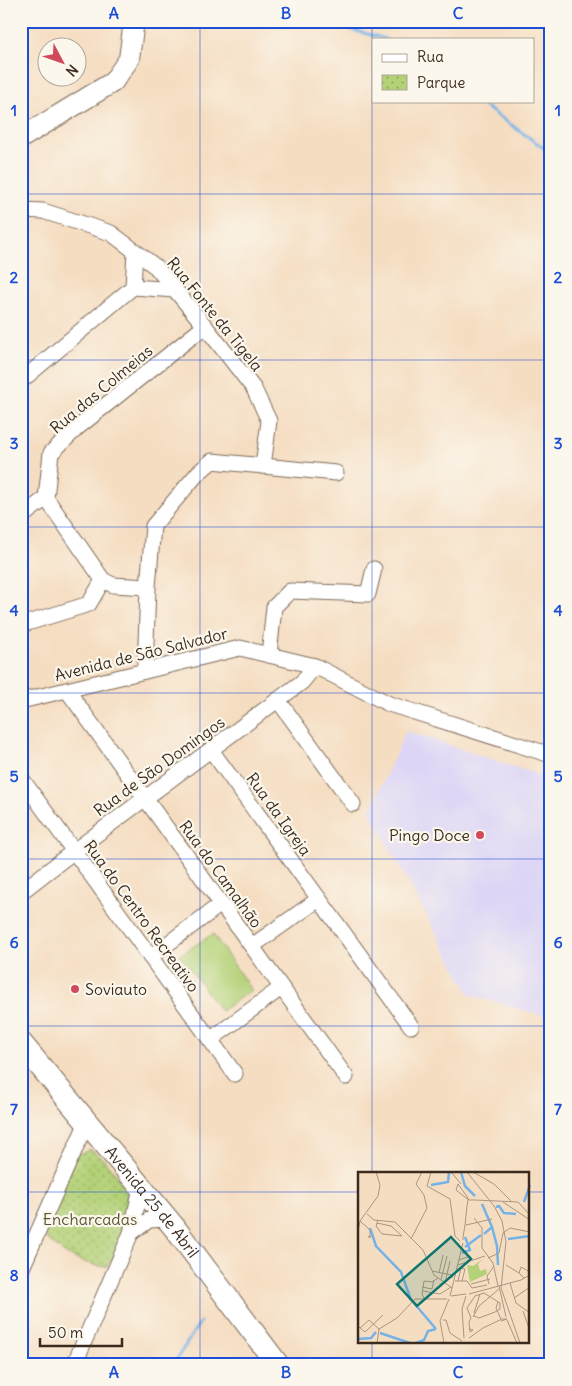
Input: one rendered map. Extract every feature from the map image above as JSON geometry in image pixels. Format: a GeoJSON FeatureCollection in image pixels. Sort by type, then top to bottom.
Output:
{"type":"FeatureCollection","features":[{"type":"Feature","properties":{"kind":"highway","name":"Avenida 25 de Abril"},"geometry":{"type":"LineString","coordinates":[[21,1043],[168,1220],[278,1365]]}},
{"type":"Feature","properties":{"kind":"main road"},"geometry":{"type":"LineString","coordinates":[[21,138],[113,82],[128,59],[134,21]]}},
{"type":"Feature","properties":{"kind":"street","name":"Rua Fonte da Tigela"},"geometry":{"type":"LineString","coordinates":[[21,210],[43,211],[111,233],[156,268],[254,388],[269,421],[263,466]]}},
{"type":"Feature","properties":{"kind":"street"},"geometry":{"type":"LineString","coordinates":[[133,287],[135,252]]}},
{"type":"Feature","properties":{"kind":"street"},"geometry":{"type":"LineString","coordinates":[[21,380],[133,287],[175,290]]}},
{"type":"Feature","properties":{"kind":"street","name":"Rua das Colmeias"},"geometry":{"type":"LineString","coordinates":[[46,498],[51,453],[77,428],[205,326]]}},
{"type":"Feature","properties":{"kind":"street"},"geometry":{"type":"LineString","coordinates":[[145,671],[148,587],[153,526],[198,473],[212,461],[336,473]]}},
{"type":"Feature","properties":{"kind":"street"},"geometry":{"type":"LineString","coordinates":[[21,517],[46,498],[103,580],[113,585],[148,587]]}},
{"type":"Feature","properties":{"kind":"street"},"geometry":{"type":"LineString","coordinates":[[269,655],[274,607],[290,591],[368,594],[374,569]]}},
{"type":"Feature","properties":{"kind":"street"},"geometry":{"type":"LineString","coordinates":[[24,620],[89,604],[103,580]]}},
{"type":"Feature","properties":{"kind":"street","name":"Avenida de São Salvador"},"geometry":{"type":"LineString","coordinates":[[21,701],[240,648],[315,666],[389,704],[551,755]]}},
{"type":"Feature","properties":{"kind":"street","name":"Rua de São Domingos"},"geometry":{"type":"LineString","coordinates":[[21,892],[302,682],[315,666]]}},
{"type":"Feature","properties":{"kind":"street","name":"Rua do Camalhão"},"geometry":{"type":"LineString","coordinates":[[67,690],[346,1078]]}},
{"type":"Feature","properties":{"kind":"street"},"geometry":{"type":"LineString","coordinates":[[278,700],[353,804]]}},
{"type":"Feature","properties":{"kind":"street","name":"Rua da Igreja"},"geometry":{"type":"LineString","coordinates":[[211,750],[411,1026]]}},
{"type":"Feature","properties":{"kind":"street","name":"Rua do Centro Recreativo"},"geometry":{"type":"LineString","coordinates":[[21,778],[234,1074]]}},
{"type":"Feature","properties":{"kind":"street"},"geometry":{"type":"LineString","coordinates":[[252,946],[319,899]]}},
{"type":"Feature","properties":{"kind":"street"},"geometry":{"type":"LineString","coordinates":[[150,957],[221,904]]}},
{"type":"Feature","properties":{"kind":"street"},"geometry":{"type":"LineString","coordinates":[[210,1040],[281,988]]}},
{"type":"Feature","properties":{"kind":"street"},"geometry":{"type":"LineString","coordinates":[[21,1270],[88,1122]]}},
{"type":"Feature","properties":{"kind":"street"},"geometry":{"type":"LineString","coordinates":[[74,1365],[131,1233],[141,1187]]}},
{"type":"Feature","properties":{"kind":"street"},"geometry":{"type":"LineString","coordinates":[[131,1233],[149,1220],[168,1220]]}},
{"type":"Feature","properties":{"kind":"shaded area"},"geometry":{"type":"Polygon","coordinates":[[[406,731],[551,779],[551,1018],[470,995],[370,812],[406,731]]]}},
{"type":"Feature","properties":{"kind":"green space"},"geometry":{"type":"Polygon","coordinates":[[[213,934],[251,990],[221,1011],[180,955],[213,934]]]}},
{"type":"Feature","properties":{"kind":"green space","name":"Encharcadas"},"geometry":{"type":"Polygon","coordinates":[[[90,1149],[98,1154],[111,1168],[136,1209],[115,1255],[107,1266],[87,1263],[66,1254],[49,1241],[39,1229],[72,1155],[83,1153],[90,1149]]]}},
{"type":"Feature","properties":{"kind":"waterway"},"geometry":{"type":"LineString","coordinates":[[320,21],[382,38]]}},
{"type":"Feature","properties":{"kind":"waterway"},"geometry":{"type":"LineString","coordinates":[[478,102],[551,153]]}},
{"type":"Feature","properties":{"kind":"waterway"},"geometry":{"type":"LineString","coordinates":[[173,1365],[200,1322]]}},
{"type":"Feature","properties":{"kind":"place","name":"Pingo Doce"},"geometry":{"type":"Point","coordinates":[480,835]}},
{"type":"Feature","properties":{"kind":"place","name":"Soviauto"},"geometry":{"type":"Point","coordinates":[75,989]}}]}
